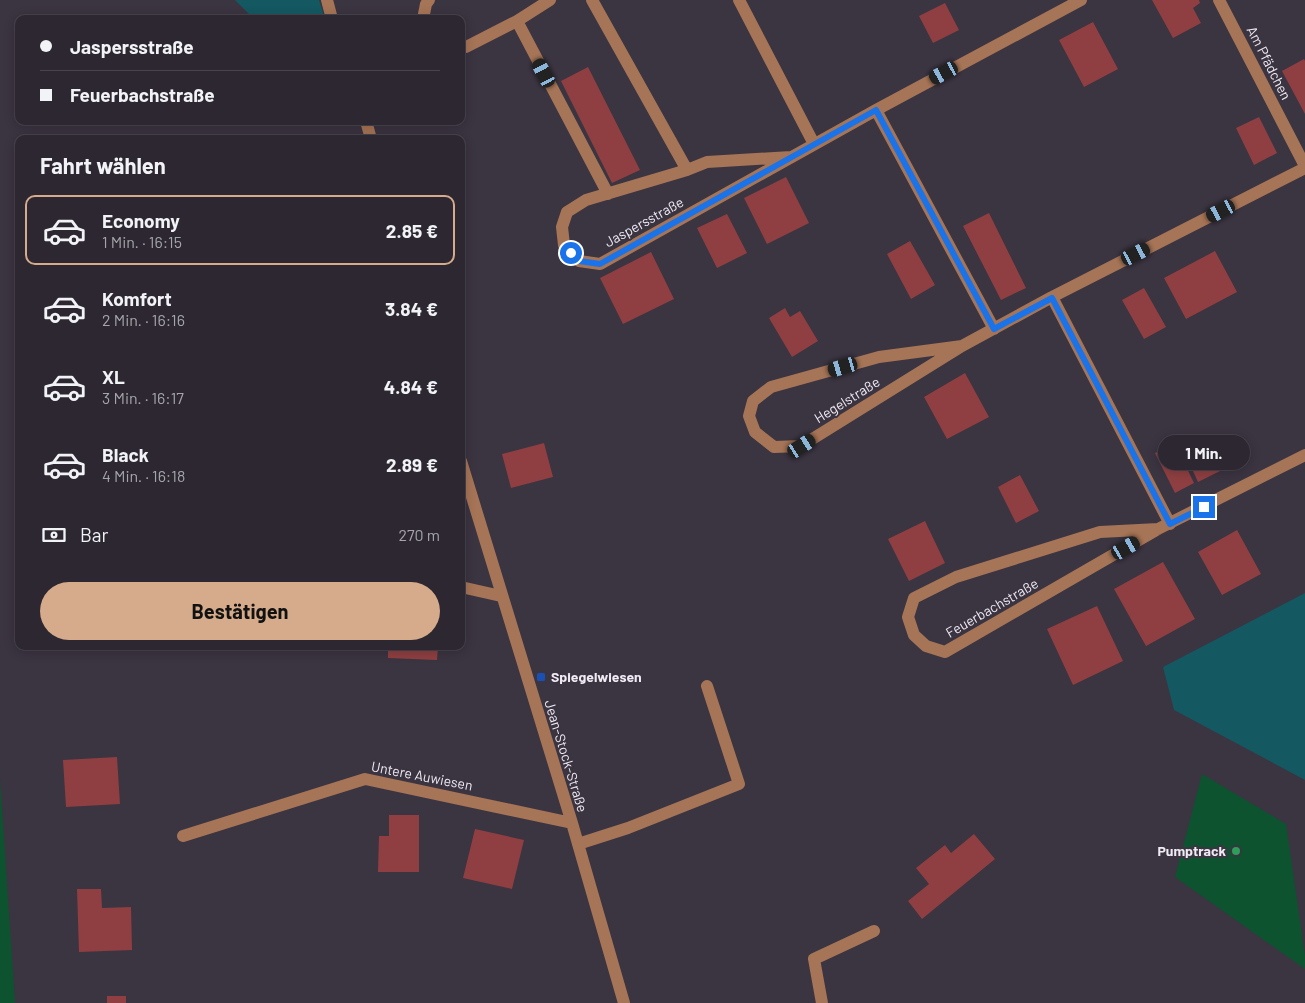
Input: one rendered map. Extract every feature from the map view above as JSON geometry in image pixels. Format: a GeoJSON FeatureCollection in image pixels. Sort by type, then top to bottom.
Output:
{"type":"FeatureCollection","features":[{"type":"Feature","properties":{"kind":"street"},"geometry":{"type":"LineString","coordinates":[[327,0],[331,15]]}},
{"type":"Feature","properties":{"kind":"street"},"geometry":{"type":"LineString","coordinates":[[424,15],[426,4],[429,0]]}},
{"type":"Feature","properties":{"kind":"street"},"geometry":{"type":"LineString","coordinates":[[465,47],[517,21],[550,0]]}},
{"type":"Feature","properties":{"kind":"street"},"geometry":{"type":"LineString","coordinates":[[592,0],[687,170]]}},
{"type":"Feature","properties":{"kind":"street"},"geometry":{"type":"LineString","coordinates":[[739,0],[814,144]]}},
{"type":"Feature","properties":{"kind":"street","name":"Jaspersstraße"},"geometry":{"type":"LineString","coordinates":[[791,157],[707,162],[687,170],[586,200],[568,212],[562,227],[564,245],[579,261],[600,264],[791,157],[814,144],[1081,0]]}},
{"type":"Feature","properties":{"kind":"street","name":"Am Pfädchen"},"geometry":{"type":"LineString","coordinates":[[1219,0],[1305,167]]}},
{"type":"Feature","properties":{"kind":"street"},"geometry":{"type":"LineString","coordinates":[[517,21],[608,194]]}},
{"type":"Feature","properties":{"kind":"street"},"geometry":{"type":"LineString","coordinates":[[876,110],[994,329]]}},
{"type":"Feature","properties":{"kind":"street","name":"Hegelstraße"},"geometry":{"type":"LineString","coordinates":[[962,346],[879,357],[771,387],[753,401],[749,416],[755,432],[774,447],[802,446],[962,346],[1305,167]]}},
{"type":"Feature","properties":{"kind":"street"},"geometry":{"type":"LineString","coordinates":[[1052,298],[1164,527]]}},
{"type":"Feature","properties":{"kind":"street","name":"Feuerbachstraße"},"geometry":{"type":"LineString","coordinates":[[1164,527],[1100,532],[956,577],[914,598],[908,617],[914,635],[926,646],[945,652],[1164,527],[1305,455]]}},
{"type":"Feature","properties":{"kind":"street","name":"Jean-Stock-Straße"},"geometry":{"type":"LineString","coordinates":[[465,474],[572,823],[624,1003]]}},
{"type":"Feature","properties":{"kind":"street"},"geometry":{"type":"LineString","coordinates":[[465,588],[501,596]]}},
{"type":"Feature","properties":{"kind":"street"},"geometry":{"type":"LineString","coordinates":[[578,844],[628,828],[739,784],[707,686]]}},
{"type":"Feature","properties":{"kind":"street","name":"Untere Auwiesen"},"geometry":{"type":"LineString","coordinates":[[183,836],[365,778],[572,823]]}},
{"type":"Feature","properties":{"kind":"street"},"geometry":{"type":"LineString","coordinates":[[822,1003],[814,959],[874,931]]}},
{"type":"Feature","properties":{"kind":"green space","name":"Pumptrack"},"geometry":{"type":"Polygon","coordinates":[[[1202,774],[1286,824],[1305,956],[1305,969],[1175,877],[1202,774]]]}},
{"type":"Feature","properties":{"kind":"green space"},"geometry":{"type":"Polygon","coordinates":[[[0,779],[15,1003],[0,1003],[0,779]]]}},
{"type":"Feature","properties":{"kind":"water"},"geometry":{"type":"Polygon","coordinates":[[[235,0],[319,0],[324,15],[250,15],[235,0]]]}},
{"type":"Feature","properties":{"kind":"water"},"geometry":{"type":"Polygon","coordinates":[[[1305,593],[1305,780],[1174,710],[1163,667],[1305,593]]]}},
{"type":"Feature","properties":{"kind":"building"},"geometry":{"type":"Polygon","coordinates":[[[1152,0],[1199,0],[1200,3],[1193,8],[1201,23],[1173,38],[1152,0]]]}},
{"type":"Feature","properties":{"kind":"building"},"geometry":{"type":"Polygon","coordinates":[[[945,3],[959,30],[933,43],[919,16],[945,3]]]}},
{"type":"Feature","properties":{"kind":"building"},"geometry":{"type":"Polygon","coordinates":[[[1093,22],[1118,69],[1084,87],[1059,40],[1093,22]]]}},
{"type":"Feature","properties":{"kind":"building"},"geometry":{"type":"Polygon","coordinates":[[[1304,59],[1305,61],[1305,114],[1282,71],[1304,59]]]}},
{"type":"Feature","properties":{"kind":"building"},"geometry":{"type":"Polygon","coordinates":[[[588,67],[640,170],[612,183],[561,81],[588,67]]]}},
{"type":"Feature","properties":{"kind":"building"},"geometry":{"type":"Polygon","coordinates":[[[1259,117],[1277,153],[1254,165],[1236,128],[1259,117]]]}},
{"type":"Feature","properties":{"kind":"building"},"geometry":{"type":"Polygon","coordinates":[[[786,177],[809,223],[767,244],[744,198],[786,177]]]}},
{"type":"Feature","properties":{"kind":"building"},"geometry":{"type":"Polygon","coordinates":[[[989,213],[1026,288],[1001,300],[963,226],[989,213]]]}},
{"type":"Feature","properties":{"kind":"building"},"geometry":{"type":"Polygon","coordinates":[[[727,214],[747,253],[717,268],[697,228],[727,214]]]}},
{"type":"Feature","properties":{"kind":"building"},"geometry":{"type":"Polygon","coordinates":[[[910,241],[935,285],[911,299],[887,254],[910,241]]]}},
{"type":"Feature","properties":{"kind":"building"},"geometry":{"type":"Polygon","coordinates":[[[1215,251],[1237,292],[1186,319],[1164,278],[1215,251]]]}},
{"type":"Feature","properties":{"kind":"building"},"geometry":{"type":"Polygon","coordinates":[[[651,252],[674,299],[623,324],[600,278],[651,252]]]}},
{"type":"Feature","properties":{"kind":"building"},"geometry":{"type":"Polygon","coordinates":[[[1144,288],[1166,327],[1144,339],[1122,300],[1144,288]]]}},
{"type":"Feature","properties":{"kind":"building"},"geometry":{"type":"Polygon","coordinates":[[[785,308],[790,317],[800,311],[818,341],[792,357],[769,318],[785,308]]]}},
{"type":"Feature","properties":{"kind":"building"},"geometry":{"type":"Polygon","coordinates":[[[965,373],[989,417],[947,439],[924,397],[965,373]]]}},
{"type":"Feature","properties":{"kind":"building"},"geometry":{"type":"Polygon","coordinates":[[[1193,442],[1196,448],[1206,443],[1220,471],[1198,482],[1182,447],[1193,442]]]}},
{"type":"Feature","properties":{"kind":"building"},"geometry":{"type":"Polygon","coordinates":[[[544,443],[553,477],[511,488],[502,454],[544,443]]]}},
{"type":"Feature","properties":{"kind":"building"},"geometry":{"type":"Polygon","coordinates":[[[1175,444],[1194,483],[1175,493],[1155,453],[1175,444]]]}},
{"type":"Feature","properties":{"kind":"building"},"geometry":{"type":"Polygon","coordinates":[[[1020,475],[1039,511],[1016,523],[998,487],[1020,475]]]}},
{"type":"Feature","properties":{"kind":"building"},"geometry":{"type":"Polygon","coordinates":[[[925,521],[945,563],[909,581],[888,539],[925,521]]]}},
{"type":"Feature","properties":{"kind":"building"},"geometry":{"type":"Polygon","coordinates":[[[1237,530],[1261,574],[1222,595],[1198,552],[1237,530]]]}},
{"type":"Feature","properties":{"kind":"building"},"geometry":{"type":"Polygon","coordinates":[[[1163,562],[1195,619],[1146,646],[1114,589],[1163,562]]]}},
{"type":"Feature","properties":{"kind":"building"},"geometry":{"type":"Polygon","coordinates":[[[1097,606],[1123,661],[1073,685],[1047,629],[1097,606]]]}},
{"type":"Feature","properties":{"kind":"building"},"geometry":{"type":"Polygon","coordinates":[[[388,650],[438,650],[437,660],[388,658],[388,650]]]}},
{"type":"Feature","properties":{"kind":"building"},"geometry":{"type":"Polygon","coordinates":[[[117,757],[120,804],[66,807],[63,760],[117,757]]]}},
{"type":"Feature","properties":{"kind":"building"},"geometry":{"type":"Polygon","coordinates":[[[389,815],[419,815],[419,872],[378,872],[379,836],[389,836],[389,815]]]}},
{"type":"Feature","properties":{"kind":"building"},"geometry":{"type":"Polygon","coordinates":[[[475,829],[524,840],[512,889],[463,878],[475,829]]]}},
{"type":"Feature","properties":{"kind":"building"},"geometry":{"type":"Polygon","coordinates":[[[974,834],[995,859],[922,919],[908,901],[929,884],[916,868],[945,845],[951,853],[974,834]]]}},
{"type":"Feature","properties":{"kind":"building"},"geometry":{"type":"Polygon","coordinates":[[[77,889],[101,889],[102,908],[131,907],[132,950],[79,952],[77,889]]]}},
{"type":"Feature","properties":{"kind":"building"},"geometry":{"type":"Polygon","coordinates":[[[107,996],[126,996],[126,1003],[107,1003],[107,996]]]}},
{"type":"Feature","properties":{"kind":"place","name":"Spiegelwiesen"},"geometry":{"type":"Point","coordinates":[541,677]}},
{"type":"Feature","properties":{"kind":"place","name":"Pumptrack"},"geometry":{"type":"Point","coordinates":[1236,851]}},
{"type":"Feature","properties":{"kind":"route"},"geometry":{"type":"LineString","coordinates":[[571,253],[579,261],[600,264],[876,110],[994,329],[1052,298],[1170,524],[1204,507]]}}]}
